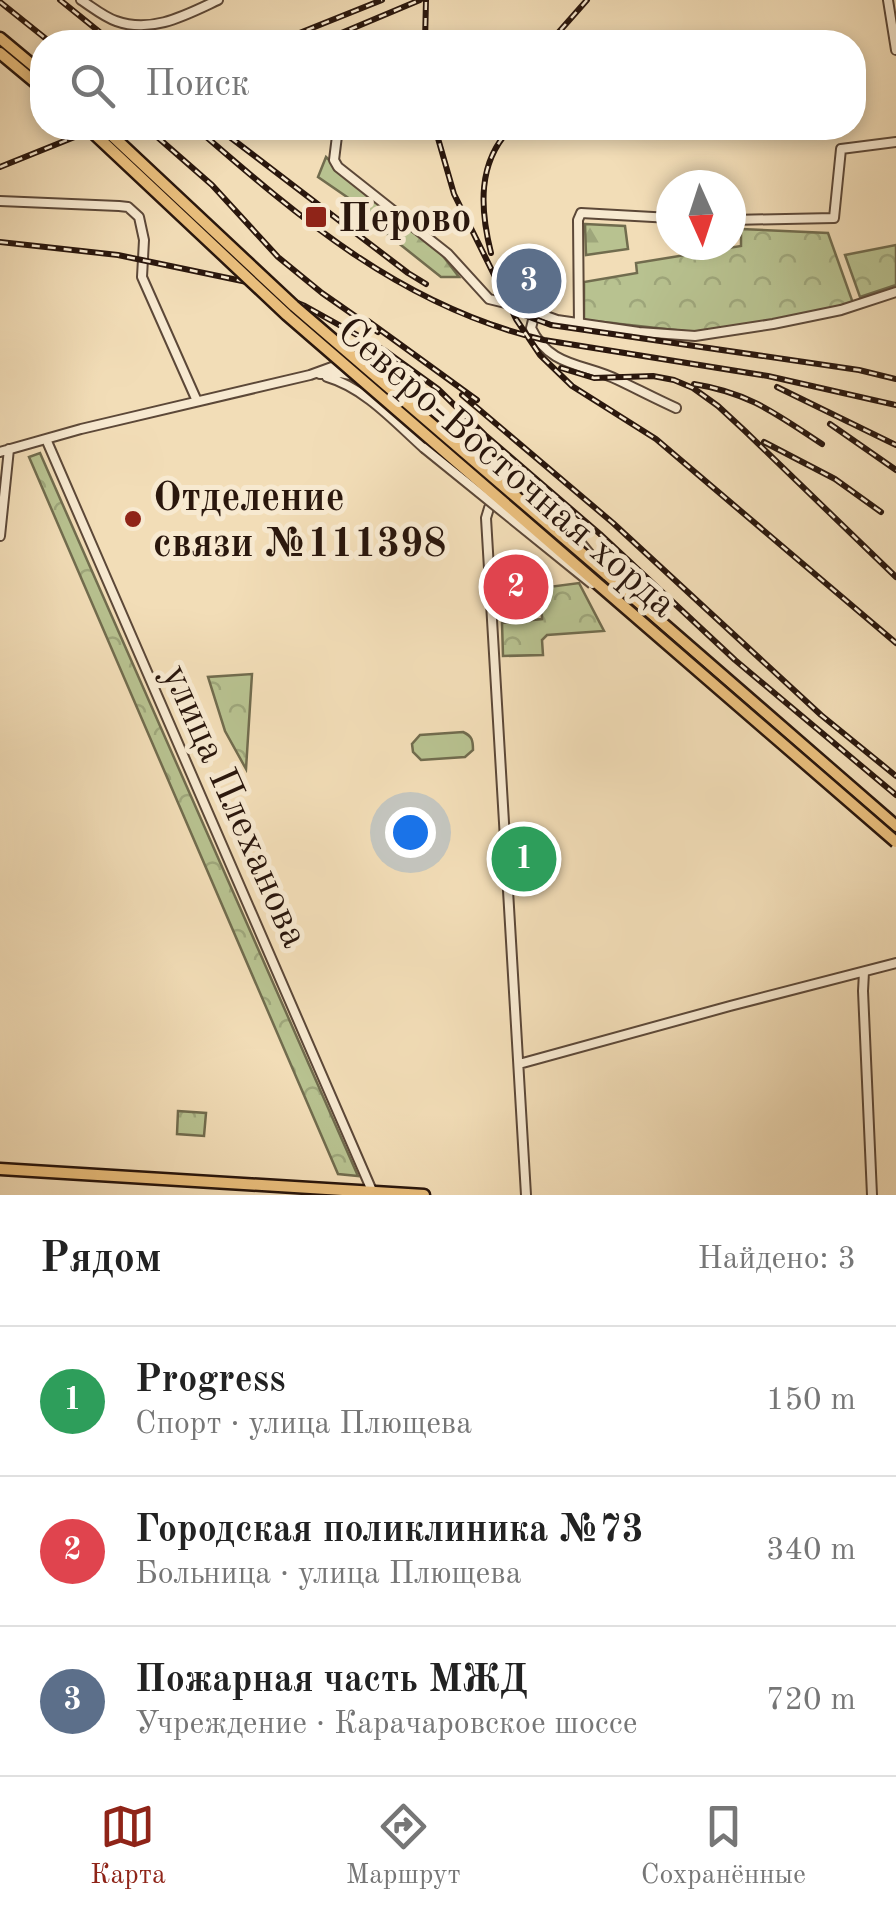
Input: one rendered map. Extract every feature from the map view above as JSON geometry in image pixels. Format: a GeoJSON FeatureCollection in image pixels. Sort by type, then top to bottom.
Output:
{"type":"FeatureCollection","features":[{"type":"Feature","properties":{"kind":"main road"},"geometry":{"type":"LineString","coordinates":[[0,38],[30,63]]}},
{"type":"Feature","properties":{"kind":"main road"},"geometry":{"type":"LineString","coordinates":[[0,53],[30,78]]}},
{"type":"Feature","properties":{"kind":"main road","name":"Северо-Восточная хорда"},"geometry":{"type":"LineString","coordinates":[[101,140],[287,315],[896,841]]}},
{"type":"Feature","properties":{"kind":"main road","name":"Северо-Восточная хорда"},"geometry":{"type":"LineString","coordinates":[[117,140],[294,306],[896,827]]}},
{"type":"Feature","properties":{"kind":"main road"},"geometry":{"type":"LineString","coordinates":[[0,1169],[276,1191],[424,1195]]}},
{"type":"Feature","properties":{"kind":"street"},"geometry":{"type":"LineString","coordinates":[[81,0],[113,20],[142,25],[172,20],[218,0]]}},
{"type":"Feature","properties":{"kind":"street"},"geometry":{"type":"LineString","coordinates":[[888,0],[896,50]]}},
{"type":"Feature","properties":{"kind":"street"},"geometry":{"type":"LineString","coordinates":[[336,140],[334,160],[338,167],[448,254],[488,298],[557,320],[696,336],[772,324],[862,304],[896,292]]}},
{"type":"Feature","properties":{"kind":"street"},"geometry":{"type":"LineString","coordinates":[[746,220],[834,218],[841,149],[896,142]]}},
{"type":"Feature","properties":{"kind":"street"},"geometry":{"type":"LineString","coordinates":[[0,201],[119,206],[135,212],[143,232],[142,277],[196,401]]}},
{"type":"Feature","properties":{"kind":"street"},"geometry":{"type":"LineString","coordinates":[[579,324],[580,213],[656,217]]}},
{"type":"Feature","properties":{"kind":"street"},"geometry":{"type":"LineString","coordinates":[[535,312],[531,328],[550,354],[615,378],[676,408]]}},
{"type":"Feature","properties":{"kind":"street"},"geometry":{"type":"LineString","coordinates":[[0,536],[4,451],[314,375],[352,362],[371,363],[392,375],[580,542],[606,574]]}},
{"type":"Feature","properties":{"kind":"street"},"geometry":{"type":"LineString","coordinates":[[332,367],[351,368],[372,376],[896,841]]}},
{"type":"Feature","properties":{"kind":"street"},"geometry":{"type":"LineString","coordinates":[[314,375],[348,384],[585,580],[622,603]]}},
{"type":"Feature","properties":{"kind":"street"},"geometry":{"type":"LineString","coordinates":[[314,375],[350,375],[368,382],[896,827]]}},
{"type":"Feature","properties":{"kind":"street","name":"улица Плеханова"},"geometry":{"type":"LineString","coordinates":[[46,439],[371,1194]]}},
{"type":"Feature","properties":{"kind":"street"},"geometry":{"type":"LineString","coordinates":[[502,493],[486,518],[526,1195]]}},
{"type":"Feature","properties":{"kind":"street"},"geometry":{"type":"LineString","coordinates":[[518,1064],[896,963]]}},
{"type":"Feature","properties":{"kind":"street"},"geometry":{"type":"LineString","coordinates":[[864,972],[872,1195]]}},
{"type":"Feature","properties":{"kind":"green space"},"geometry":{"type":"Polygon","coordinates":[[[326,157],[357,187],[440,252],[459,277],[441,277],[377,226],[376,217],[318,177],[326,157]]]}},
{"type":"Feature","properties":{"kind":"green space"},"geometry":{"type":"Polygon","coordinates":[[[585,224],[625,226],[628,249],[586,255],[585,224]]]}},
{"type":"Feature","properties":{"kind":"green space"},"geometry":{"type":"Polygon","coordinates":[[[746,229],[828,233],[853,303],[769,322],[693,332],[584,320],[584,282],[637,273],[636,263],[746,260],[746,229]]]}},
{"type":"Feature","properties":{"kind":"green space"},"geometry":{"type":"Polygon","coordinates":[[[896,245],[896,285],[860,297],[845,255],[896,245]]]}},
{"type":"Feature","properties":{"kind":"green space"},"geometry":{"type":"Polygon","coordinates":[[[40,453],[358,1176],[338,1174],[29,457],[40,453]]]}},
{"type":"Feature","properties":{"kind":"green space"},"geometry":{"type":"Polygon","coordinates":[[[579,583],[604,631],[547,635],[542,640],[543,655],[503,656],[502,623],[542,619],[541,588],[579,583]]]}},
{"type":"Feature","properties":{"kind":"green space"},"geometry":{"type":"Polygon","coordinates":[[[252,674],[246,769],[225,731],[208,677],[252,674]]]}},
{"type":"Feature","properties":{"kind":"green space"},"geometry":{"type":"Polygon","coordinates":[[[463,732],[473,744],[473,750],[465,757],[421,760],[413,752],[412,744],[420,735],[463,732]]]}},
{"type":"Feature","properties":{"kind":"green space"},"geometry":{"type":"Polygon","coordinates":[[[178,1111],[206,1113],[204,1136],[177,1134],[178,1111]]]}},
{"type":"Feature","properties":{"kind":"railway"},"geometry":{"type":"LineString","coordinates":[[60,0],[97,30]]}},
{"type":"Feature","properties":{"kind":"railway"},"geometry":{"type":"LineString","coordinates":[[307,30],[382,0]]}},
{"type":"Feature","properties":{"kind":"railway"},"geometry":{"type":"LineString","coordinates":[[349,30],[420,0]]}},
{"type":"Feature","properties":{"kind":"railway"},"geometry":{"type":"LineString","coordinates":[[425,30],[426,0]]}},
{"type":"Feature","properties":{"kind":"railway"},"geometry":{"type":"LineString","coordinates":[[561,30],[587,0]]}},
{"type":"Feature","properties":{"kind":"railway"},"geometry":{"type":"LineString","coordinates":[[0,2],[35,30]]}},
{"type":"Feature","properties":{"kind":"railway"},"geometry":{"type":"LineString","coordinates":[[0,167],[67,140]]}},
{"type":"Feature","properties":{"kind":"railway"},"geometry":{"type":"LineString","coordinates":[[161,140],[212,185],[278,257],[378,332]]}},
{"type":"Feature","properties":{"kind":"railway"},"geometry":{"type":"LineString","coordinates":[[210,140],[357,256],[445,306],[493,325],[544,340],[768,376],[896,405]]}},
{"type":"Feature","properties":{"kind":"railway"},"geometry":{"type":"LineString","coordinates":[[234,140],[426,284]]}},
{"type":"Feature","properties":{"kind":"railway"},"geometry":{"type":"LineString","coordinates":[[438,140],[454,194],[516,319],[540,355],[572,386],[656,439],[896,643]]}},
{"type":"Feature","properties":{"kind":"railway"},"geometry":{"type":"LineString","coordinates":[[491,253],[484,187],[501,140]]}},
{"type":"Feature","properties":{"kind":"railway"},"geometry":{"type":"LineString","coordinates":[[0,242],[118,255],[247,282],[305,306],[384,350],[438,389],[735,660],[896,795]]}},
{"type":"Feature","properties":{"kind":"railway"},"geometry":{"type":"LineString","coordinates":[[512,302],[524,315],[551,325],[859,370],[896,379]]}},
{"type":"Feature","properties":{"kind":"railway"},"geometry":{"type":"LineString","coordinates":[[368,321],[477,400]]}},
{"type":"Feature","properties":{"kind":"railway"},"geometry":{"type":"LineString","coordinates":[[561,368],[594,378],[653,376],[693,388],[745,431],[896,577]]}},
{"type":"Feature","properties":{"kind":"railway"},"geometry":{"type":"LineString","coordinates":[[694,384],[747,399],[822,444]]}},
{"type":"Feature","properties":{"kind":"railway"},"geometry":{"type":"LineString","coordinates":[[777,387],[896,445]]}},
{"type":"Feature","properties":{"kind":"railway"},"geometry":{"type":"LineString","coordinates":[[462,395],[613,523],[821,715],[896,776]]}},
{"type":"Feature","properties":{"kind":"railway"},"geometry":{"type":"LineString","coordinates":[[830,424],[896,470]]}},
{"type":"Feature","properties":{"kind":"railway"},"geometry":{"type":"LineString","coordinates":[[764,442],[835,479],[881,512]]}},
{"type":"Feature","properties":{"kind":"place","name":"Перово"},"geometry":{"type":"Point","coordinates":[316,217]}},
{"type":"Feature","properties":{"kind":"place","name":"Пожарная часть МЖД"},"geometry":{"type":"Point","coordinates":[529,281]}},
{"type":"Feature","properties":{"kind":"place","name":"Отделение связи №111398"},"geometry":{"type":"Point","coordinates":[133,519]}},
{"type":"Feature","properties":{"kind":"place","name":"Городская поликлиника №73"},"geometry":{"type":"Point","coordinates":[516,587]}},
{"type":"Feature","properties":{"kind":"place","name":"Progress"},"geometry":{"type":"Point","coordinates":[524,859]}}]}
